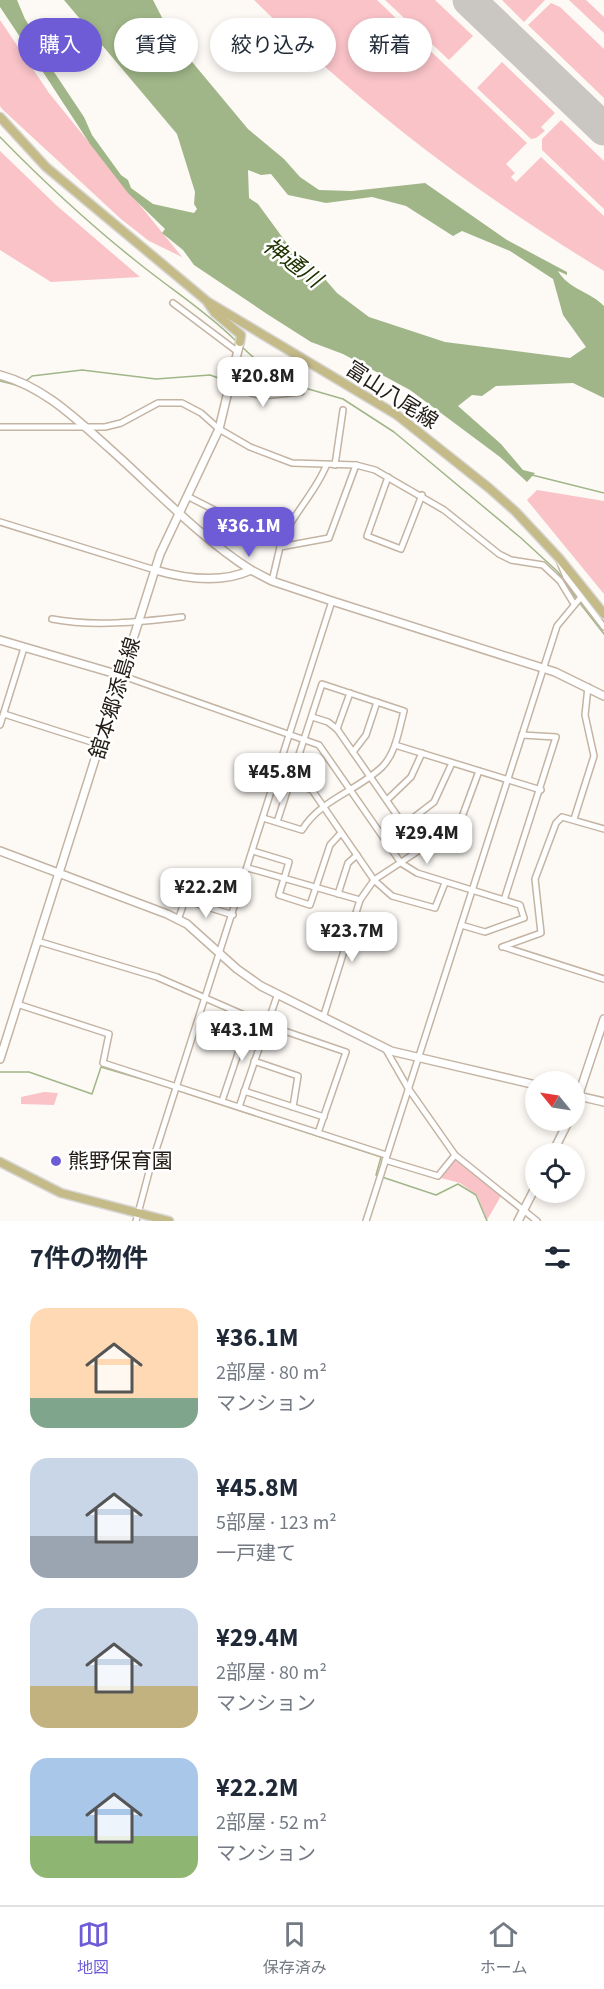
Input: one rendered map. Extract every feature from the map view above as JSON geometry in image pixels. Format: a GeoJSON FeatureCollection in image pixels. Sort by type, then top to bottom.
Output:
{"type":"FeatureCollection","features":[{"type":"Feature","properties":{"kind":"main road","name":"富山八尾線"},"geometry":{"type":"LineString","coordinates":[[0,117],[46,167],[208,302],[397,415],[489,488],[515,511],[559,558],[604,614]]}},
{"type":"Feature","properties":{"kind":"main road"},"geometry":{"type":"LineString","coordinates":[[208,302],[210,308],[241,335],[239,347]]}},
{"type":"Feature","properties":{"kind":"main road"},"geometry":{"type":"LineString","coordinates":[[0,1162],[61,1193],[137,1217],[169,1221]]}},
{"type":"Feature","properties":{"kind":"street"},"geometry":{"type":"LineString","coordinates":[[173,303],[239,347]]}},
{"type":"Feature","properties":{"kind":"street","name":"舘本郷添島線"},"geometry":{"type":"LineString","coordinates":[[0,1059],[155,570],[179,512],[219,429],[239,347]]}},
{"type":"Feature","properties":{"kind":"street"},"geometry":{"type":"LineString","coordinates":[[0,375],[39,390],[87,428],[233,559],[251,570],[272,581],[543,669],[604,696]]}},
{"type":"Feature","properties":{"kind":"street"},"geometry":{"type":"LineString","coordinates":[[229,387],[262,396],[301,392]]}},
{"type":"Feature","properties":{"kind":"street"},"geometry":{"type":"LineString","coordinates":[[0,427],[87,428],[121,423],[158,403],[171,402],[190,407],[219,429],[249,447],[291,464],[356,465],[375,470],[422,495],[499,554],[511,560],[543,565],[551,570],[604,627]]}},
{"type":"Feature","properties":{"kind":"street"},"geometry":{"type":"LineString","coordinates":[[335,465],[343,410]]}},
{"type":"Feature","properties":{"kind":"street"},"geometry":{"type":"LineString","coordinates":[[187,496],[280,545],[329,538],[356,465]]}},
{"type":"Feature","properties":{"kind":"street"},"geometry":{"type":"LineString","coordinates":[[272,581],[280,545],[301,508],[318,487],[326,466]]}},
{"type":"Feature","properties":{"kind":"street"},"geometry":{"type":"LineString","coordinates":[[388,477],[367,536],[401,549],[422,495]]}},
{"type":"Feature","properties":{"kind":"street"},"geometry":{"type":"LineString","coordinates":[[0,522],[185,578],[239,576],[251,570]]}},
{"type":"Feature","properties":{"kind":"street"},"geometry":{"type":"LineString","coordinates":[[559,558],[560,565],[578,601]]}},
{"type":"Feature","properties":{"kind":"street"},"geometry":{"type":"LineString","coordinates":[[137,1217],[332,601]]}},
{"type":"Feature","properties":{"kind":"street"},"geometry":{"type":"LineString","coordinates":[[366,1221],[557,626],[578,601]]}},
{"type":"Feature","properties":{"kind":"street"},"geometry":{"type":"LineString","coordinates":[[52,619],[139,622],[182,617]]}},
{"type":"Feature","properties":{"kind":"street"},"geometry":{"type":"LineString","coordinates":[[0,640],[123,676],[319,745],[401,863],[417,873],[445,883],[520,905],[524,918],[485,932],[461,925]]}},
{"type":"Feature","properties":{"kind":"street"},"geometry":{"type":"LineString","coordinates":[[0,725],[24,648]]}},
{"type":"Feature","properties":{"kind":"street"},"geometry":{"type":"LineString","coordinates":[[263,818],[302,830],[311,816],[382,767],[395,745],[404,711],[322,684],[304,739],[298,774],[278,822]]}},
{"type":"Feature","properties":{"kind":"street"},"geometry":{"type":"LineString","coordinates":[[574,819],[594,756],[585,715],[588,687]]}},
{"type":"Feature","properties":{"kind":"street"},"geometry":{"type":"LineString","coordinates":[[337,729],[350,693]]}},
{"type":"Feature","properties":{"kind":"street"},"geometry":{"type":"LineString","coordinates":[[353,752],[366,735],[377,702]]}},
{"type":"Feature","properties":{"kind":"street"},"geometry":{"type":"LineString","coordinates":[[4,714],[101,746]]}},
{"type":"Feature","properties":{"kind":"street"},"geometry":{"type":"LineString","coordinates":[[312,717],[328,722],[337,729],[421,850]]}},
{"type":"Feature","properties":{"kind":"street"},"geometry":{"type":"LineString","coordinates":[[504,900],[541,790],[556,737],[522,735]]}},
{"type":"Feature","properties":{"kind":"street"},"geometry":{"type":"LineString","coordinates":[[395,745],[541,790]]}},
{"type":"Feature","properties":{"kind":"street"},"geometry":{"type":"LineString","coordinates":[[387,800],[411,777],[422,753]]}},
{"type":"Feature","properties":{"kind":"street"},"geometry":{"type":"LineString","coordinates":[[404,825],[434,802],[452,763]]}},
{"type":"Feature","properties":{"kind":"street"},"geometry":{"type":"LineString","coordinates":[[323,1018],[360,900],[374,880],[447,832],[462,817],[479,771]]}},
{"type":"Feature","properties":{"kind":"street"},"geometry":{"type":"LineString","coordinates":[[298,774],[307,788],[312,790],[374,880],[392,896],[435,908],[445,883]]}},
{"type":"Feature","properties":{"kind":"street"},"geometry":{"type":"LineString","coordinates":[[604,829],[562,817],[555,823],[536,879],[541,933],[502,947],[604,979]]}},
{"type":"Feature","properties":{"kind":"street"},"geometry":{"type":"LineString","coordinates":[[253,851],[289,862],[279,895],[310,905],[330,845],[341,833]]}},
{"type":"Feature","properties":{"kind":"street"},"geometry":{"type":"LineString","coordinates":[[0,851],[60,872],[178,920],[244,976],[277,996],[385,1048],[418,1058],[525,1082]]}},
{"type":"Feature","properties":{"kind":"street"},"geometry":{"type":"LineString","coordinates":[[338,894],[348,863],[357,855]]}},
{"type":"Feature","properties":{"kind":"street"},"geometry":{"type":"LineString","coordinates":[[248,868],[360,900]]}},
{"type":"Feature","properties":{"kind":"street"},"geometry":{"type":"LineString","coordinates":[[178,920],[185,900],[233,915]]}},
{"type":"Feature","properties":{"kind":"street"},"geometry":{"type":"LineString","coordinates":[[37,941],[157,977],[267,1025],[346,1052],[318,1133]]}},
{"type":"Feature","properties":{"kind":"street"},"geometry":{"type":"LineString","coordinates":[[239,1107],[277,996]]}},
{"type":"Feature","properties":{"kind":"street"},"geometry":{"type":"LineString","coordinates":[[17,1004],[109,1034],[103,1062],[318,1133],[438,1176],[455,1155]]}},
{"type":"Feature","properties":{"kind":"street"},"geometry":{"type":"LineString","coordinates":[[222,1101],[250,1017]]}},
{"type":"Feature","properties":{"kind":"street"},"geometry":{"type":"LineString","coordinates":[[585,1075],[604,1019]]}},
{"type":"Feature","properties":{"kind":"street"},"geometry":{"type":"LineString","coordinates":[[385,1048],[408,1088],[455,1155],[537,1221]]}},
{"type":"Feature","properties":{"kind":"street"},"geometry":{"type":"LineString","coordinates":[[254,1061],[298,1077],[293,1107]]}},
{"type":"Feature","properties":{"kind":"street"},"geometry":{"type":"LineString","coordinates":[[244,1091],[324,1117]]}},
{"type":"Feature","properties":{"kind":"street"},"geometry":{"type":"LineString","coordinates":[[585,1097],[604,1102]]}},
{"type":"Feature","properties":{"kind":"street"},"geometry":{"type":"LineString","coordinates":[[518,1221],[527,1203]]}},
{"type":"Feature","properties":{"kind":"shaded area"},"geometry":{"type":"Polygon","coordinates":[[[254,0],[377,0],[396,18],[348,18],[348,72],[432,72],[432,52],[527,143],[506,164],[515,173],[511,177],[516,182],[541,157],[604,216],[604,271],[464,179],[331,72],[336,72],[336,18],[273,18],[254,0]]]}},
{"type":"Feature","properties":{"kind":"shaded area"},"geometry":{"type":"Polygon","coordinates":[[[385,0],[435,0],[473,36],[449,60],[432,44],[432,18],[404,18],[385,0]]]}},
{"type":"Feature","properties":{"kind":"shaded area"},"geometry":{"type":"Polygon","coordinates":[[[502,0],[545,0],[524,22],[502,0]]]}},
{"type":"Feature","properties":{"kind":"shaded area"},"geometry":{"type":"Polygon","coordinates":[[[569,0],[586,0],[604,17],[604,33],[569,0]]]}},
{"type":"Feature","properties":{"kind":"shaded area"},"geometry":{"type":"Polygon","coordinates":[[[551,3],[560,7],[604,49],[604,98],[528,25],[551,3]]]}},
{"type":"Feature","properties":{"kind":"shaded area"},"geometry":{"type":"Polygon","coordinates":[[[0,20],[18,47],[18,72],[35,72],[49,93],[182,257],[149,241],[121,219],[0,106],[0,20]]]}},
{"type":"Feature","properties":{"kind":"shaded area"},"geometry":{"type":"Polygon","coordinates":[[[502,62],[555,113],[541,127],[545,131],[536,138],[531,139],[477,88],[502,62]]]}},
{"type":"Feature","properties":{"kind":"shaded area"},"geometry":{"type":"Polygon","coordinates":[[[561,120],[604,161],[604,209],[542,150],[542,139],[561,120]]]}},
{"type":"Feature","properties":{"kind":"shaded area"},"geometry":{"type":"Polygon","coordinates":[[[0,151],[56,205],[140,277],[51,282],[0,250],[0,151]]]}},
{"type":"Feature","properties":{"kind":"shaded area"},"geometry":{"type":"Polygon","coordinates":[[[537,490],[604,501],[604,594],[527,500],[537,490]]]}},
{"type":"Feature","properties":{"kind":"shaded area"},"geometry":{"type":"Polygon","coordinates":[[[213,512],[238,524],[220,539],[203,524],[213,512]]]}},
{"type":"Feature","properties":{"kind":"shaded area"},"geometry":{"type":"Polygon","coordinates":[[[44,1092],[58,1093],[54,1105],[21,1104],[21,1097],[44,1092]]]}},
{"type":"Feature","properties":{"kind":"shaded area"},"geometry":{"type":"Polygon","coordinates":[[[456,1160],[501,1196],[487,1220],[477,1195],[460,1183],[441,1178],[452,1161],[456,1160]]]}},
{"type":"Feature","properties":{"kind":"water"},"geometry":{"type":"Polygon","coordinates":[[[0,0],[17,0],[25,18],[18,18],[18,34],[0,7],[0,0]]]}},
{"type":"Feature","properties":{"kind":"water"},"geometry":{"type":"Polygon","coordinates":[[[64,0],[153,0],[162,18],[114,18],[114,59],[102,45],[102,18],[79,18],[64,0]]]}},
{"type":"Feature","properties":{"kind":"water","name":"神通川"},"geometry":{"type":"Polygon","coordinates":[[[198,69],[248,129],[284,159],[300,177],[319,190],[352,191],[425,183],[507,240],[567,272],[567,275],[558,271],[568,282],[604,306],[604,398],[573,383],[496,386],[482,396],[472,395],[458,406],[501,444],[523,470],[535,473],[527,482],[500,457],[410,390],[343,354],[311,342],[194,265],[183,250],[162,233],[165,229],[128,193],[90,144],[43,72],[54,72],[84,117],[92,135],[121,175],[128,180],[131,188],[153,204],[194,213],[197,209],[194,204],[195,192],[177,134],[125,72],[198,72],[198,69]],[[248,170],[249,198],[258,204],[291,249],[305,256],[337,293],[369,317],[445,342],[570,358],[586,347],[563,315],[553,279],[510,251],[462,231],[453,236],[406,206],[372,197],[326,203],[288,195],[271,174],[261,175],[248,170]]]}},
{"type":"Feature","properties":{"kind":"waterway"},"geometry":{"type":"LineString","coordinates":[[0,137],[49,186],[101,232],[236,341]]}},
{"type":"Feature","properties":{"kind":"waterway"},"geometry":{"type":"LineString","coordinates":[[242,347],[266,369],[298,386],[343,399],[394,432],[521,538],[558,572],[576,598]]}},
{"type":"Feature","properties":{"kind":"waterway"},"geometry":{"type":"LineString","coordinates":[[26,381],[32,376],[82,370],[156,379],[210,375],[227,381]]}},
{"type":"Feature","properties":{"kind":"waterway"},"geometry":{"type":"LineString","coordinates":[[0,381],[20,386]]}},
{"type":"Feature","properties":{"kind":"waterway"},"geometry":{"type":"LineString","coordinates":[[232,383],[264,392],[297,386]]}},
{"type":"Feature","properties":{"kind":"waterway"},"geometry":{"type":"LineString","coordinates":[[532,475],[604,493]]}},
{"type":"Feature","properties":{"kind":"waterway"},"geometry":{"type":"LineString","coordinates":[[579,602],[604,634]]}},
{"type":"Feature","properties":{"kind":"waterway"},"geometry":{"type":"LineString","coordinates":[[0,1072],[29,1072],[92,1094],[101,1067],[172,1088]]}},
{"type":"Feature","properties":{"kind":"waterway"},"geometry":{"type":"LineString","coordinates":[[180,1091],[381,1157],[376,1175],[436,1195],[458,1184],[476,1195],[487,1221]]}},
{"type":"Feature","properties":{"kind":"taxiway"},"geometry":{"type":"LineString","coordinates":[[475,0],[483,14]]}},
{"type":"Feature","properties":{"kind":"runway"},"geometry":{"type":"LineString","coordinates":[[469,0],[604,129]]}},
{"type":"Feature","properties":{"kind":"place","name":"熊野保育園"},"geometry":{"type":"Point","coordinates":[56,1161]}}]}
